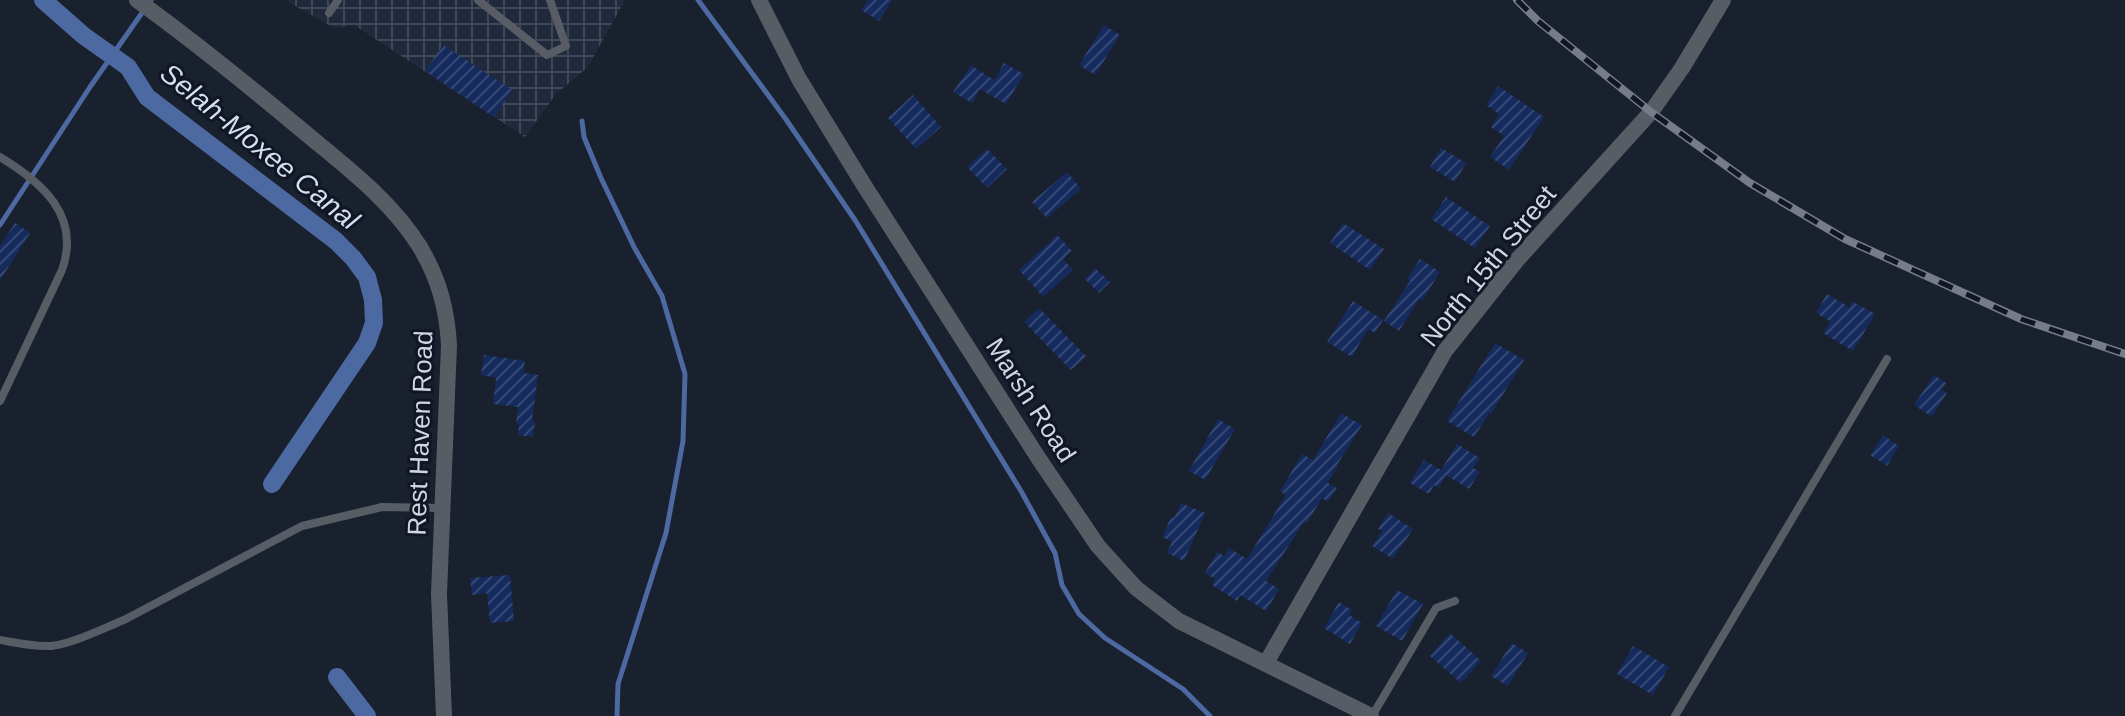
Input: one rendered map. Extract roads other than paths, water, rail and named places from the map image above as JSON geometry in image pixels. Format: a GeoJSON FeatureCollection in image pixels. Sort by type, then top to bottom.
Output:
{"type":"FeatureCollection","features":[{"type":"Feature","properties":{"kind":"street","name":"Rest Haven Road"},"geometry":{"type":"LineString","coordinates":[[137,0],[278,110],[380,197],[419,246],[436,277],[447,314],[449,345],[439,594],[444,716]]}},
{"type":"Feature","properties":{"kind":"street","name":"Marsh Road"},"geometry":{"type":"LineString","coordinates":[[759,0],[799,79],[862,182],[1098,546],[1136,588],[1179,621],[1371,716]]}},
{"type":"Feature","properties":{"kind":"street","name":"North 15th Street"},"geometry":{"type":"LineString","coordinates":[[1266,663],[1445,351],[1517,260],[1651,112],[1723,0]]}},
{"type":"Feature","properties":{"kind":"lane"},"geometry":{"type":"LineString","coordinates":[[329,13],[338,0]]}},
{"type":"Feature","properties":{"kind":"lane"},"geometry":{"type":"LineString","coordinates":[[478,0],[547,55],[566,46],[550,0]]}},
{"type":"Feature","properties":{"kind":"lane"},"geometry":{"type":"LineString","coordinates":[[0,157],[49,195],[65,221],[69,238],[68,255],[62,270],[0,401]]}},
{"type":"Feature","properties":{"kind":"lane"},"geometry":{"type":"LineString","coordinates":[[1675,716],[1887,359]]}},
{"type":"Feature","properties":{"kind":"lane"},"geometry":{"type":"LineString","coordinates":[[0,640],[28,646],[54,646],[94,632],[124,620],[302,526],[382,507],[443,508]]}},
{"type":"Feature","properties":{"kind":"lane"},"geometry":{"type":"LineString","coordinates":[[1371,716],[1436,608],[1455,601]]}},
{"type":"Feature","properties":{"kind":"waterway","name":"Selah-Moxee Canal"},"geometry":{"type":"LineString","coordinates":[[43,0],[84,36],[128,67],[147,97],[336,241],[367,277],[373,300],[374,323],[367,343],[272,484]]}},
{"type":"Feature","properties":{"kind":"waterway"},"geometry":{"type":"LineString","coordinates":[[0,225],[151,0]]}},
{"type":"Feature","properties":{"kind":"waterway"},"geometry":{"type":"LineString","coordinates":[[698,0],[855,220],[1021,491],[1055,553],[1062,585],[1079,614],[1105,638],[1183,689],[1210,716]]}},
{"type":"Feature","properties":{"kind":"waterway"},"geometry":{"type":"LineString","coordinates":[[582,121],[584,137],[601,178],[662,296],[685,374],[683,441],[666,533],[618,684],[617,716]]}},
{"type":"Feature","properties":{"kind":"waterway","name":"Selah-Moxee Canal"},"geometry":{"type":"LineString","coordinates":[[337,677],[367,716]]}},
{"type":"Feature","properties":{"kind":"railway"},"geometry":{"type":"LineString","coordinates":[[1517,0],[1538,21],[1651,112],[1750,183],[1845,239],[2021,319],[2125,354]]}}]}
